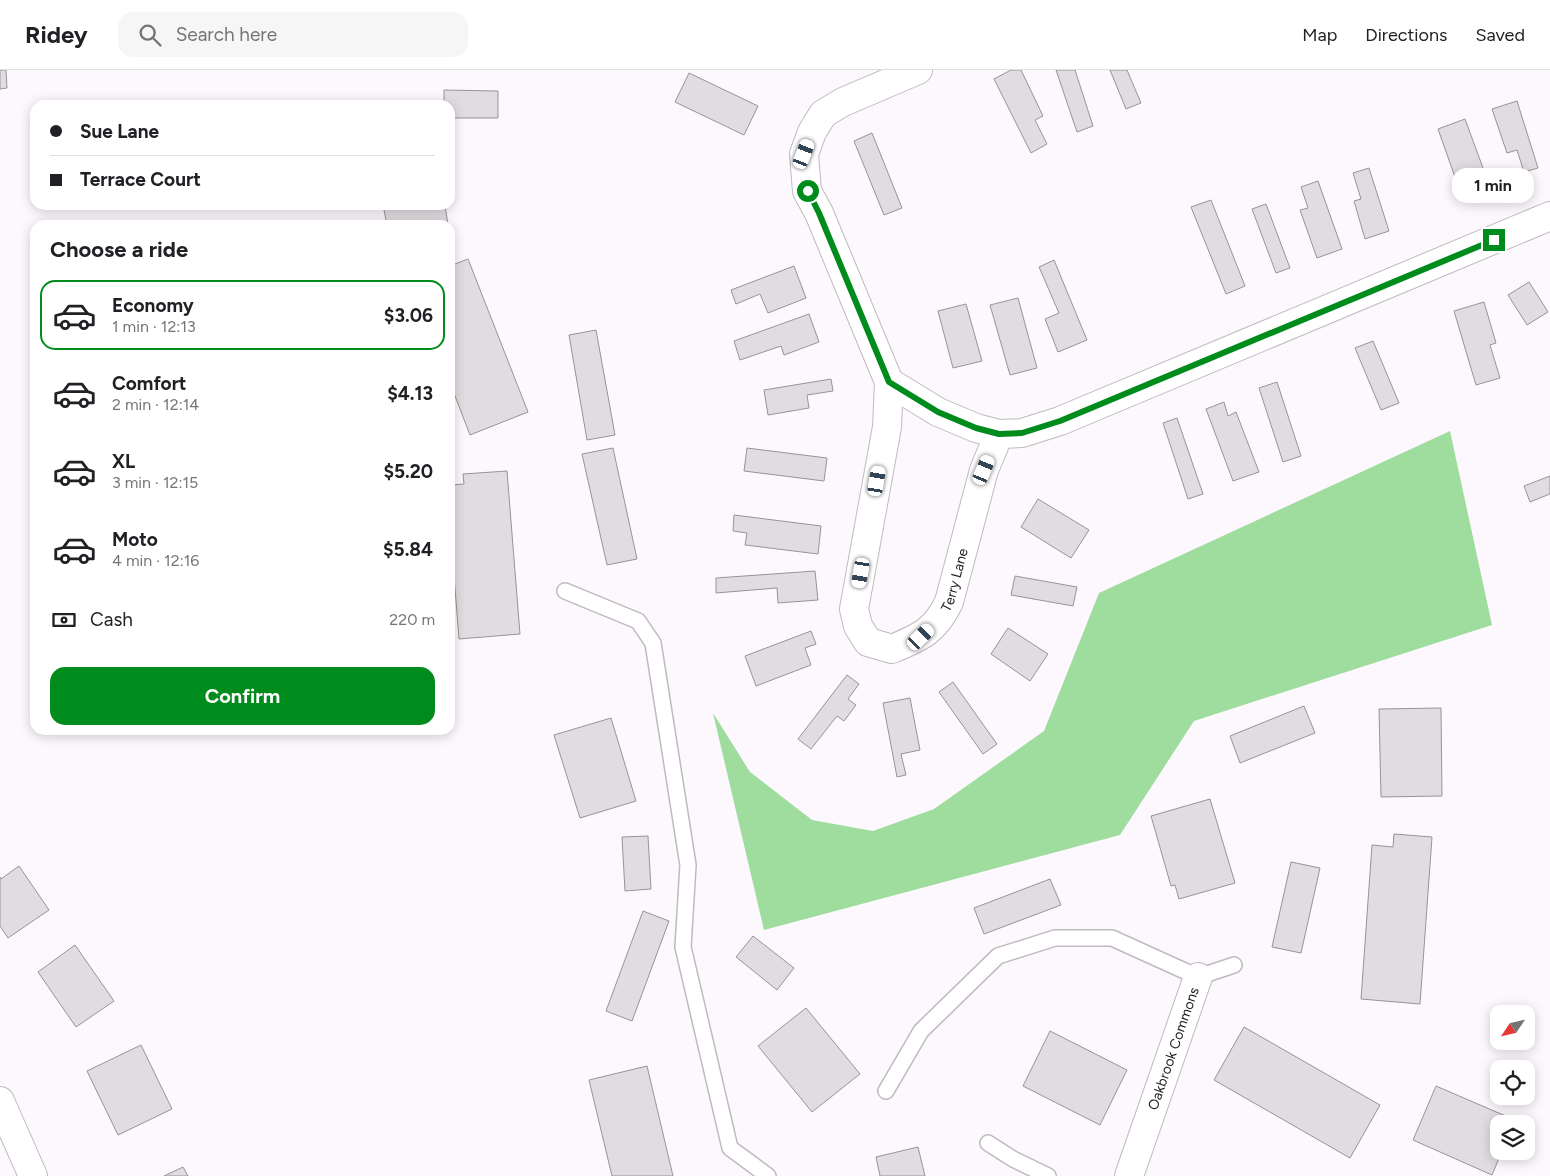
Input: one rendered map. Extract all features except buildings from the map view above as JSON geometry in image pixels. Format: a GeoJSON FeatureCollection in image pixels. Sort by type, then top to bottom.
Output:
{"type":"FeatureCollection","features":[{"type":"Feature","properties":{"kind":"street"},"geometry":{"type":"LineString","coordinates":[[918,70],[843,102],[823,114],[812,132],[804,154],[808,191],[819,213],[889,382],[938,412],[976,428],[999,434],[1022,433],[1060,421],[1550,216]]}},
{"type":"Feature","properties":{"kind":"street","name":"Terry Lane"},"geometry":{"type":"LineString","coordinates":[[889,382],[887,426],[854,610],[858,626],[868,642],[892,650],[921,637],[942,618],[949,602],[984,470],[999,434]]}},
{"type":"Feature","properties":{"kind":"street","name":"Oakbrook Commons"},"geometry":{"type":"LineString","coordinates":[[1129,1176],[1198,977]]}},
{"type":"Feature","properties":{"kind":"street"},"geometry":{"type":"LineString","coordinates":[[0,1101],[34,1176]]}},
{"type":"Feature","properties":{"kind":"lane"},"geometry":{"type":"LineString","coordinates":[[565,591],[638,620],[653,643],[688,865],[683,947],[730,1148],[768,1176]]}},
{"type":"Feature","properties":{"kind":"lane","name":"Oakbrook Commons"},"geometry":{"type":"LineString","coordinates":[[886,1091],[921,1030],[998,956],[1055,938],[1112,938],[1198,977]]}},
{"type":"Feature","properties":{"kind":"lane"},"geometry":{"type":"LineString","coordinates":[[1198,977],[1234,965]]}},
{"type":"Feature","properties":{"kind":"lane"},"geometry":{"type":"LineString","coordinates":[[988,1143],[1013,1159],[1048,1176]]}},
{"type":"Feature","properties":{"kind":"green space"},"geometry":{"type":"Polygon","coordinates":[[[1450,431],[1492,625],[1194,721],[1120,835],[764,930],[713,713],[750,772],[812,820],[873,831],[934,809],[1044,731],[1099,593],[1450,431]]]}},
{"type":"Feature","properties":{"kind":"route"},"geometry":{"type":"LineString","coordinates":[[808,191],[819,213],[889,382],[938,412],[976,428],[999,434],[1022,433],[1060,421],[1494,240]]}}]}
